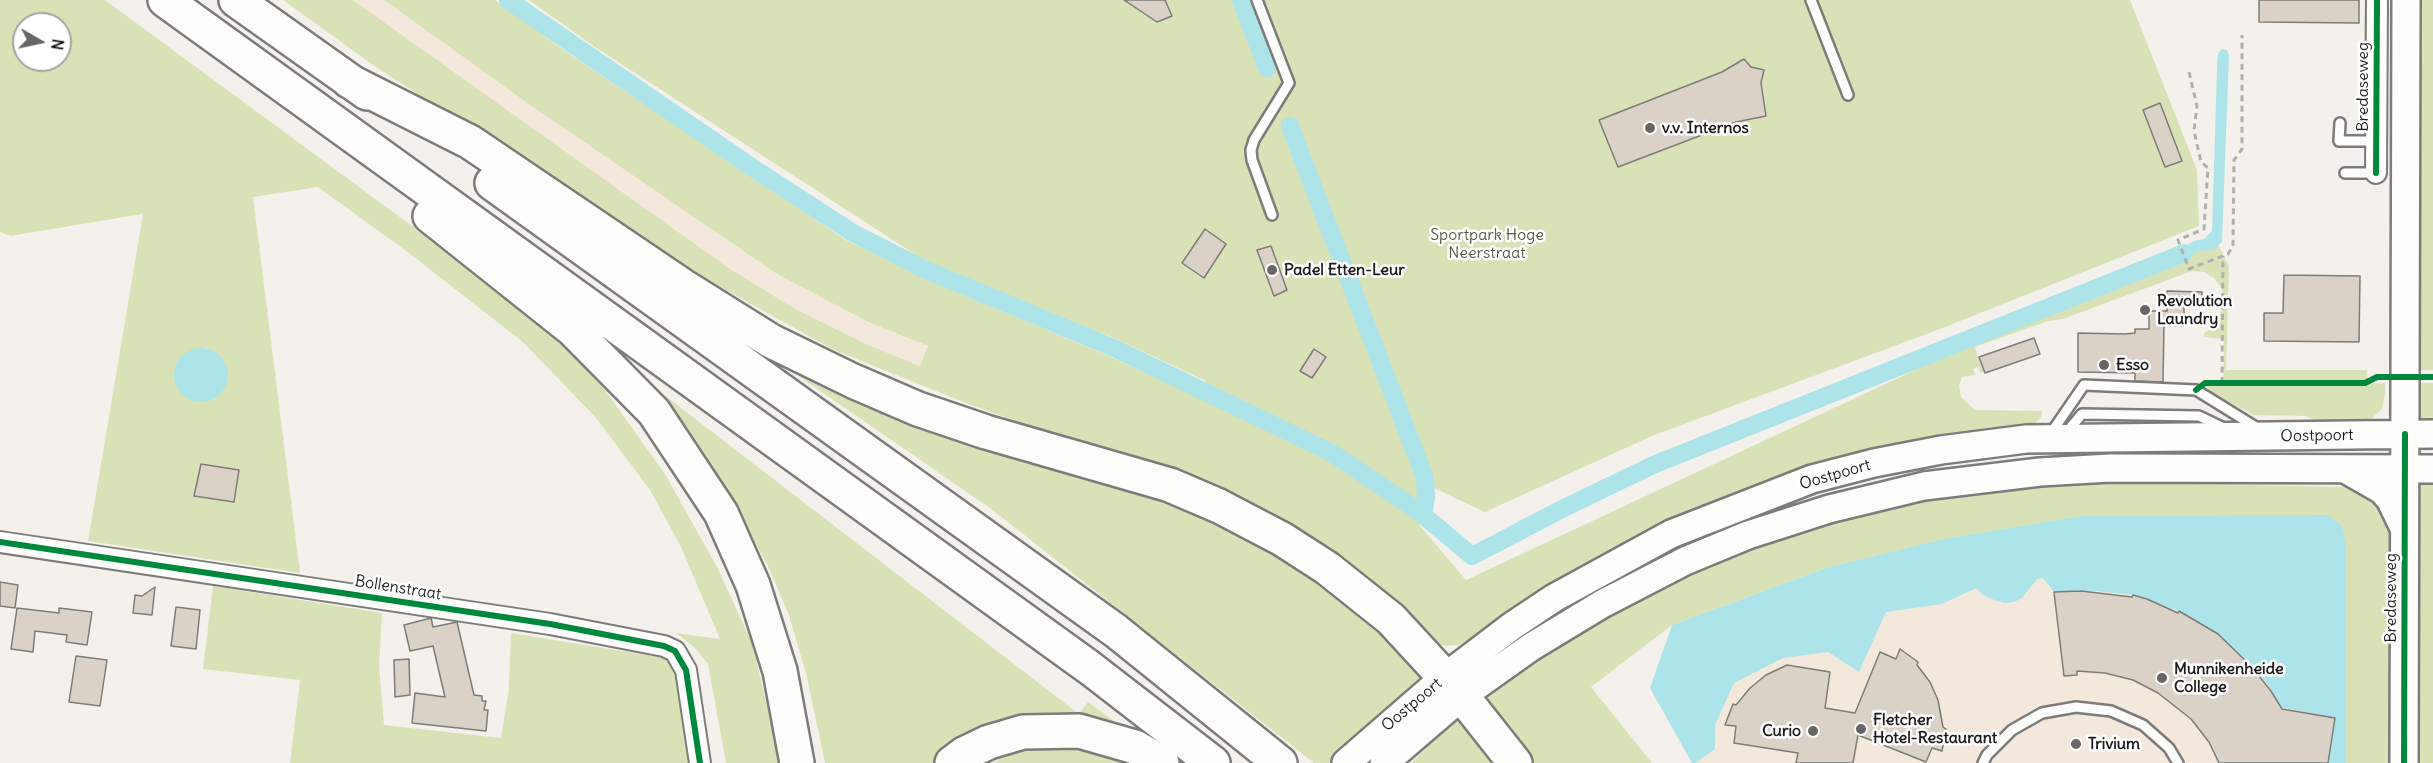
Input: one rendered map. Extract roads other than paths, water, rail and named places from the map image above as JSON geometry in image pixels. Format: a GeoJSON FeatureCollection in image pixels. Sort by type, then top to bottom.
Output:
{"type":"FeatureCollection","features":[{"type":"Feature","properties":{"kind":"highway"},"geometry":{"type":"LineString","coordinates":[[165,0],[1080,661],[1213,763]]}},
{"type":"Feature","properties":{"kind":"highway"},"geometry":{"type":"LineString","coordinates":[[236,0],[1116,631],[1280,763]]}},
{"type":"Feature","properties":{"kind":"highway"},"geometry":{"type":"LineString","coordinates":[[349,81],[470,142],[684,286],[771,340],[853,381],[918,409],[986,432],[1170,485],[1219,506],[1282,539],[1327,568],[1391,619],[1454,687],[1515,763]]}},
{"type":"Feature","properties":{"kind":"highway"},"geometry":{"type":"LineString","coordinates":[[323,113],[377,174],[572,329],[654,412],[721,513],[753,585],[780,671],[797,763]]}},
{"type":"Feature","properties":{"kind":"highway"},"geometry":{"type":"LineString","coordinates":[[952,763],[964,754],[989,742],[1023,732],[1079,731],[1135,747],[1162,763]]}},
{"type":"Feature","properties":{"kind":"main road","name":"Bredaseweg"},"geometry":{"type":"LineString","coordinates":[[2404,763],[2406,0]]}},
{"type":"Feature","properties":{"kind":"main road","name":"Oostpoort"},"geometry":{"type":"LineString","coordinates":[[1346,763],[1379,756],[1454,687],[1512,626],[1554,598],[1671,534],[1812,479],[1874,463],[1941,450],[2055,438],[2433,434]]}},
{"type":"Feature","properties":{"kind":"main road","name":"Oostpoort"},"geometry":{"type":"LineString","coordinates":[[1454,687],[1602,604],[1685,561],[1748,535],[1829,509],[1924,486],[2040,472],[2110,468],[2433,469]]}},
{"type":"Feature","properties":{"kind":"main road"},"geometry":{"type":"LineString","coordinates":[[2343,468],[2382,490],[2390,499],[2405,531]]}},
{"type":"Feature","properties":{"kind":"street","name":"Bredaseweg"},"geometry":{"type":"LineString","coordinates":[[2376,173],[2377,0]]}},
{"type":"Feature","properties":{"kind":"street","name":"Bollenstraat"},"geometry":{"type":"LineString","coordinates":[[0,542],[550,624],[664,646],[675,651],[686,670],[700,763]]}},
{"type":"Feature","properties":{"kind":"lane"},"geometry":{"type":"LineString","coordinates":[[1257,0],[1289,83],[1254,140],[1251,150],[1252,160],[1272,215]]}},
{"type":"Feature","properties":{"kind":"lane"},"geometry":{"type":"LineString","coordinates":[[1811,0],[1848,95]]}},
{"type":"Feature","properties":{"kind":"lane"},"geometry":{"type":"LineString","coordinates":[[2340,123],[2339,141],[2376,141]]}},
{"type":"Feature","properties":{"kind":"lane"},"geometry":{"type":"LineString","coordinates":[[2345,173],[2376,173]]}},
{"type":"Feature","properties":{"kind":"lane"},"geometry":{"type":"LineString","coordinates":[[2055,438],[2084,385],[2196,390],[2272,436]]}},
{"type":"Feature","properties":{"kind":"lane"},"geometry":{"type":"LineString","coordinates":[[1983,763],[1987,755],[2012,730],[2042,713],[2076,707],[2111,711],[2143,725],[2169,748],[2178,763]]}},
{"type":"Feature","properties":{"kind":"water"},"geometry":{"type":"Polygon","coordinates":[[[2222,49],[2227,50],[2229,55],[2222,242],[2215,248],[2185,255],[2182,248],[2194,241],[2204,239],[2212,231],[2217,69],[2218,53],[2222,49]]]}},
{"type":"Feature","properties":{"kind":"water"},"geometry":{"type":"Polygon","coordinates":[[[201,348],[211,350],[220,356],[226,365],[228,375],[226,385],[220,394],[211,400],[201,402],[191,400],[182,394],[176,385],[174,375],[176,365],[182,356],[191,350],[201,348]]]}},
{"type":"Feature","properties":{"kind":"water"},"geometry":{"type":"Polygon","coordinates":[[[2328,515],[2342,526],[2346,544],[2346,763],[2328,763],[2335,718],[2281,707],[2267,683],[2243,657],[2208,627],[2206,628],[2179,611],[2133,595],[2097,591],[2054,592],[2043,578],[2037,579],[2022,598],[2014,602],[2004,603],[1994,600],[1983,595],[1976,588],[1942,604],[1886,612],[1859,672],[1828,652],[1783,658],[1734,683],[1715,725],[1715,749],[1695,763],[1692,763],[1650,688],[1672,625],[1829,567],[1944,539],[2082,516],[2328,515]]]}},
{"type":"Feature","properties":{"kind":"waterway"},"geometry":{"type":"LineString","coordinates":[[508,0],[753,168],[853,233],[926,270],[1114,348],[1332,453],[1417,510],[1472,556],[1653,465],[2184,253]]}},
{"type":"Feature","properties":{"kind":"waterway"},"geometry":{"type":"LineString","coordinates":[[1241,0],[1267,68]]}},
{"type":"Feature","properties":{"kind":"waterway"},"geometry":{"type":"LineString","coordinates":[[1290,126],[1425,478],[1426,497],[1423,516]]}},
{"type":"Feature","properties":{"kind":"place","name":"v.v. Internos"},"geometry":{"type":"Point","coordinates":[1650,128]}},
{"type":"Feature","properties":{"kind":"place","name":"Padel Etten-Leur"},"geometry":{"type":"Point","coordinates":[1272,270]}},
{"type":"Feature","properties":{"kind":"place","name":"Revolution Laundry"},"geometry":{"type":"Point","coordinates":[2145,310]}},
{"type":"Feature","properties":{"kind":"place","name":"Esso"},"geometry":{"type":"Point","coordinates":[2104,365]}},
{"type":"Feature","properties":{"kind":"place","name":"Munnikenheide College"},"geometry":{"type":"Point","coordinates":[2162,678]}},
{"type":"Feature","properties":{"kind":"place","name":"Fletcher Hotel-Restaurant"},"geometry":{"type":"Point","coordinates":[1861,729]}},
{"type":"Feature","properties":{"kind":"place","name":"Curio"},"geometry":{"type":"Point","coordinates":[1813,731]}},
{"type":"Feature","properties":{"kind":"place","name":"Trivium"},"geometry":{"type":"Point","coordinates":[2076,744]}},
{"type":"Feature","properties":{"kind":"park label","name":"Sportpark Hoge Neerstraat"},"geometry":{"type":"Point","coordinates":[1487,244]}}]}
